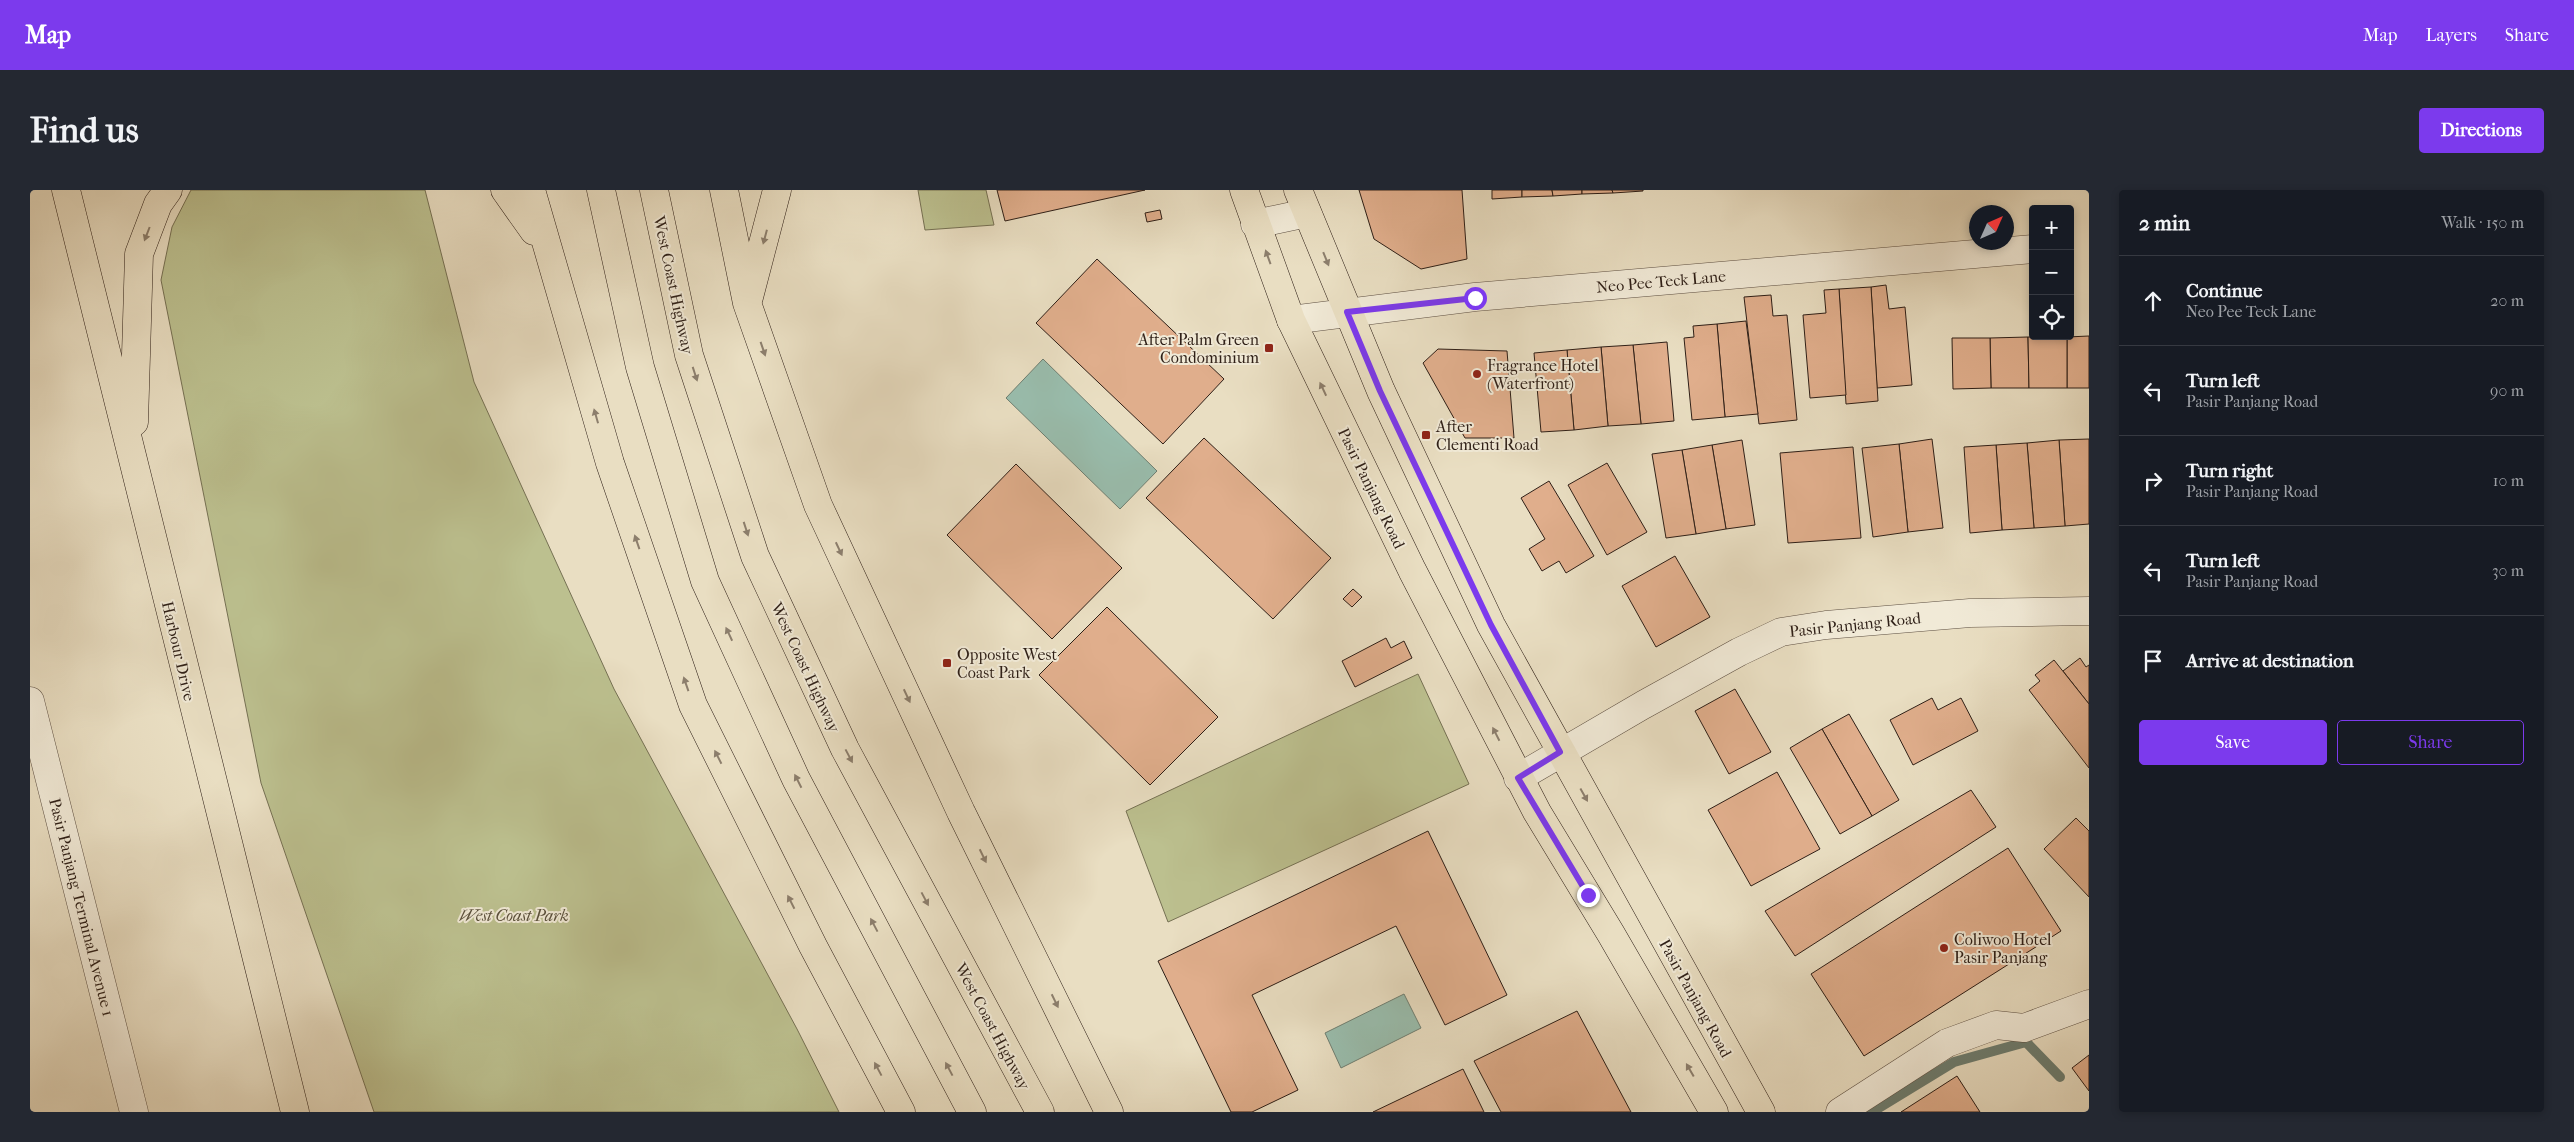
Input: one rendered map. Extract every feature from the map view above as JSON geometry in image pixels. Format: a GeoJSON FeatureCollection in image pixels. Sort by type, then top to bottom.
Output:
{"type":"FeatureCollection","features":[{"type":"Feature","properties":{"kind":"main road","name":"Harbour Drive"},"geometry":{"type":"LineString","coordinates":[[66,190],[295,1112]]}},
{"type":"Feature","properties":{"kind":"main road"},"geometry":{"type":"LineString","coordinates":[[133,454],[139,254],[158,204],[168,190]]}},
{"type":"Feature","properties":{"kind":"main road"},"geometry":{"type":"LineString","coordinates":[[505,190],[516,203],[549,256]]}},
{"type":"Feature","properties":{"kind":"main road"},"geometry":{"type":"LineString","coordinates":[[531,190],[610,462],[694,705],[813,946],[901,1112]]}},
{"type":"Feature","properties":{"kind":"main road"},"geometry":{"type":"LineString","coordinates":[[601,190],[640,367],[705,581],[796,779],[972,1112]]}},
{"type":"Feature","properties":{"kind":"main road","name":"West Coast Highway"},"geometry":{"type":"LineString","coordinates":[[654,190],[689,355],[755,556],[845,749],[1040,1112]]}},
{"type":"Feature","properties":{"kind":"main road"},"geometry":{"type":"LineString","coordinates":[[724,190],[747,303],[818,505],[961,812],[1109,1112]]}},
{"type":"Feature","properties":{"kind":"main road"},"geometry":{"type":"LineString","coordinates":[[747,303],[777,190]]}},
{"type":"Feature","properties":{"kind":"main road","name":"Pasir Panjang Road"},"geometry":{"type":"LineString","coordinates":[[1244,190],[1291,320],[1412,570],[1518,778],[1714,1112]]}},
{"type":"Feature","properties":{"kind":"main road","name":"Pasir Panjang Road"},"geometry":{"type":"LineString","coordinates":[[1303,202],[1380,391],[1491,625],[1760,1112]]}},
{"type":"Feature","properties":{"kind":"street"},"geometry":{"type":"LineString","coordinates":[[1256,224],[1303,202]]}},
{"type":"Feature","properties":{"kind":"street","name":"Neo Pee Teck Lane"},"geometry":{"type":"LineString","coordinates":[[1291,320],[1475,298],[2029,249]]}},
{"type":"Feature","properties":{"kind":"street","name":"Pasir Panjang Road"},"geometry":{"type":"LineString","coordinates":[[1518,778],[1560,752],[1739,652],[1781,632],[1826,624],[1970,613],[2089,611]]}},
{"type":"Feature","properties":{"kind":"street","name":"Pasir Panjang Terminal Avenue 1"},"geometry":{"type":"LineString","coordinates":[[30,701],[134,1112]]}},
{"type":"Feature","properties":{"kind":"street"},"geometry":{"type":"LineString","coordinates":[[1840,1112],[1947,1043],[1996,1025],[2024,1028],[2089,1004]]}},
{"type":"Feature","properties":{"kind":"green space","name":"West Coast Park"},"geometry":{"type":"Polygon","coordinates":[[[191,190],[425,190],[474,382],[614,689],[797,1029],[839,1112],[374,1112],[261,783],[161,280],[172,227],[191,190]]]}},
{"type":"Feature","properties":{"kind":"green space"},"geometry":{"type":"Polygon","coordinates":[[[918,190],[986,190],[994,225],[925,230],[918,190]]]}},
{"type":"Feature","properties":{"kind":"green space"},"geometry":{"type":"Polygon","coordinates":[[[1418,674],[1469,784],[1168,922],[1126,811],[1418,674]]]}},
{"type":"Feature","properties":{"kind":"shaded area"},"geometry":{"type":"Polygon","coordinates":[[[1043,359],[1157,471],[1120,509],[1006,398],[1043,359]]]}},
{"type":"Feature","properties":{"kind":"shaded area"},"geometry":{"type":"Polygon","coordinates":[[[1404,994],[1421,1028],[1341,1068],[1325,1033],[1404,994]]]}},
{"type":"Feature","properties":{"kind":"building"},"geometry":{"type":"Polygon","coordinates":[[[997,190],[1145,190],[1005,221],[997,190]]]}},
{"type":"Feature","properties":{"kind":"building"},"geometry":{"type":"Polygon","coordinates":[[[1359,190],[1462,190],[1467,259],[1421,269],[1374,239],[1359,190]]]}},
{"type":"Feature","properties":{"kind":"building"},"geometry":{"type":"Polygon","coordinates":[[[1492,190],[1522,190],[1522,197],[1492,199],[1492,190]]]}},
{"type":"Feature","properties":{"kind":"building"},"geometry":{"type":"Polygon","coordinates":[[[1522,190],[1552,190],[1553,196],[1522,197],[1522,190]]]}},
{"type":"Feature","properties":{"kind":"building"},"geometry":{"type":"Polygon","coordinates":[[[1552,190],[1582,190],[1582,194],[1553,196],[1552,190]]]}},
{"type":"Feature","properties":{"kind":"building"},"geometry":{"type":"Polygon","coordinates":[[[1582,190],[1612,190],[1613,193],[1582,194],[1582,190]]]}},
{"type":"Feature","properties":{"kind":"building"},"geometry":{"type":"Polygon","coordinates":[[[1612,190],[1643,190],[1643,191],[1613,193],[1612,190]]]}},
{"type":"Feature","properties":{"kind":"building"},"geometry":{"type":"Polygon","coordinates":[[[1160,210],[1162,219],[1147,222],[1145,213],[1160,210]]]}},
{"type":"Feature","properties":{"kind":"building"},"geometry":{"type":"Polygon","coordinates":[[[1097,259],[1224,379],[1163,444],[1036,323],[1097,259]]]}},
{"type":"Feature","properties":{"kind":"building"},"geometry":{"type":"Polygon","coordinates":[[[1886,285],[1889,309],[1905,307],[1912,385],[1877,388],[1871,287],[1886,285]]]}},
{"type":"Feature","properties":{"kind":"building"},"geometry":{"type":"Polygon","coordinates":[[[1871,287],[1878,401],[1846,404],[1839,289],[1871,287]]]}},
{"type":"Feature","properties":{"kind":"building"},"geometry":{"type":"Polygon","coordinates":[[[1839,289],[1846,395],[1810,398],[1803,315],[1826,313],[1824,290],[1839,289]]]}},
{"type":"Feature","properties":{"kind":"building"},"geometry":{"type":"Polygon","coordinates":[[[1771,295],[1773,316],[1787,315],[1797,420],[1759,424],[1744,297],[1771,295]]]}},
{"type":"Feature","properties":{"kind":"building"},"geometry":{"type":"Polygon","coordinates":[[[1746,321],[1758,414],[1725,417],[1717,324],[1746,321]]]}},
{"type":"Feature","properties":{"kind":"building"},"geometry":{"type":"Polygon","coordinates":[[[1717,324],[1725,417],[1692,420],[1684,338],[1694,337],[1693,326],[1717,324]]]}},
{"type":"Feature","properties":{"kind":"building"},"geometry":{"type":"Polygon","coordinates":[[[2089,336],[2089,388],[2067,388],[2067,340],[2074,340],[2074,337],[2089,336]]]}},
{"type":"Feature","properties":{"kind":"building"},"geometry":{"type":"Polygon","coordinates":[[[2028,337],[2029,388],[1991,388],[1990,338],[2028,337]]]}},
{"type":"Feature","properties":{"kind":"building"},"geometry":{"type":"Polygon","coordinates":[[[2028,337],[2029,340],[2067,340],[2067,388],[2029,388],[2028,337]]]}},
{"type":"Feature","properties":{"kind":"building"},"geometry":{"type":"Polygon","coordinates":[[[1952,338],[1990,338],[1991,388],[1953,389],[1952,338]]]}},
{"type":"Feature","properties":{"kind":"building"},"geometry":{"type":"Polygon","coordinates":[[[1667,342],[1674,421],[1641,424],[1633,345],[1667,342]]]}},
{"type":"Feature","properties":{"kind":"building"},"geometry":{"type":"Polygon","coordinates":[[[1633,345],[1641,424],[1608,426],[1601,347],[1633,345]]]}},
{"type":"Feature","properties":{"kind":"building"},"geometry":{"type":"Polygon","coordinates":[[[1601,347],[1608,426],[1574,430],[1567,350],[1601,347]]]}},
{"type":"Feature","properties":{"kind":"building"},"geometry":{"type":"Polygon","coordinates":[[[1438,349],[1507,351],[1514,438],[1465,438],[1423,363],[1438,349]]]}},
{"type":"Feature","properties":{"kind":"building"},"geometry":{"type":"Polygon","coordinates":[[[1567,350],[1574,430],[1541,432],[1534,353],[1567,350]]]}},
{"type":"Feature","properties":{"kind":"building"},"geometry":{"type":"Polygon","coordinates":[[[1204,438],[1331,558],[1273,619],[1146,498],[1204,438]]]}},
{"type":"Feature","properties":{"kind":"building"},"geometry":{"type":"Polygon","coordinates":[[[1932,439],[1943,528],[1908,532],[1899,444],[1932,439]]]}},
{"type":"Feature","properties":{"kind":"building"},"geometry":{"type":"Polygon","coordinates":[[[2089,439],[2089,524],[2065,526],[2059,440],[2089,439]]]}},
{"type":"Feature","properties":{"kind":"building"},"geometry":{"type":"Polygon","coordinates":[[[1742,440],[1755,525],[1726,529],[1712,445],[1742,440]]]}},
{"type":"Feature","properties":{"kind":"building"},"geometry":{"type":"Polygon","coordinates":[[[2059,440],[2065,526],[2034,528],[2027,443],[2059,440]]]}},
{"type":"Feature","properties":{"kind":"building"},"geometry":{"type":"Polygon","coordinates":[[[2027,443],[2034,528],[2002,530],[1996,445],[2027,443]]]}},
{"type":"Feature","properties":{"kind":"building"},"geometry":{"type":"Polygon","coordinates":[[[1899,444],[1908,532],[1873,537],[1862,448],[1899,444]]]}},
{"type":"Feature","properties":{"kind":"building"},"geometry":{"type":"Polygon","coordinates":[[[1712,445],[1726,529],[1696,534],[1682,450],[1712,445]]]}},
{"type":"Feature","properties":{"kind":"building"},"geometry":{"type":"Polygon","coordinates":[[[1996,445],[2002,530],[1970,533],[1964,447],[1996,445]]]}},
{"type":"Feature","properties":{"kind":"building"},"geometry":{"type":"Polygon","coordinates":[[[1853,447],[1861,538],[1788,543],[1780,453],[1853,447]]]}},
{"type":"Feature","properties":{"kind":"building"},"geometry":{"type":"Polygon","coordinates":[[[1682,450],[1696,534],[1666,538],[1652,454],[1682,450]]]}},
{"type":"Feature","properties":{"kind":"building"},"geometry":{"type":"Polygon","coordinates":[[[1607,463],[1647,532],[1607,555],[1568,485],[1607,463]]]}},
{"type":"Feature","properties":{"kind":"building"},"geometry":{"type":"Polygon","coordinates":[[[1016,464],[1122,568],[1052,639],[947,535],[1016,464]]]}},
{"type":"Feature","properties":{"kind":"building"},"geometry":{"type":"Polygon","coordinates":[[[1549,481],[1594,556],[1566,573],[1559,561],[1542,571],[1529,549],[1545,539],[1521,498],[1549,481]]]}},
{"type":"Feature","properties":{"kind":"building"},"geometry":{"type":"Polygon","coordinates":[[[1675,556],[1710,617],[1656,647],[1622,586],[1675,556]]]}},
{"type":"Feature","properties":{"kind":"building"},"geometry":{"type":"Polygon","coordinates":[[[1353,589],[1362,597],[1352,607],[1343,599],[1353,589]]]}},
{"type":"Feature","properties":{"kind":"building"},"geometry":{"type":"Polygon","coordinates":[[[1107,607],[1218,717],[1150,785],[1039,675],[1107,607]]]}},
{"type":"Feature","properties":{"kind":"building"},"geometry":{"type":"Polygon","coordinates":[[[1386,638],[1391,648],[1404,641],[1412,658],[1355,687],[1342,661],[1386,638]]]}},
{"type":"Feature","properties":{"kind":"building"},"geometry":{"type":"Polygon","coordinates":[[[2080,658],[2086,667],[2089,665],[2089,704],[2063,671],[2080,658]]]}},
{"type":"Feature","properties":{"kind":"building"},"geometry":{"type":"Polygon","coordinates":[[[2054,660],[2089,704],[2089,768],[2029,690],[2040,681],[2035,675],[2054,660]]]}},
{"type":"Feature","properties":{"kind":"building"},"geometry":{"type":"Polygon","coordinates":[[[1735,689],[1771,752],[1729,774],[1695,711],[1735,689]]]}},
{"type":"Feature","properties":{"kind":"building"},"geometry":{"type":"Polygon","coordinates":[[[1932,698],[1938,710],[1961,698],[1978,731],[1913,765],[1890,720],[1932,698]]]}},
{"type":"Feature","properties":{"kind":"building"},"geometry":{"type":"Polygon","coordinates":[[[1849,714],[1899,800],[1872,816],[1822,729],[1849,714]]]}},
{"type":"Feature","properties":{"kind":"building"},"geometry":{"type":"Polygon","coordinates":[[[1822,729],[1872,816],[1840,834],[1790,748],[1822,729]]]}},
{"type":"Feature","properties":{"kind":"building"},"geometry":{"type":"Polygon","coordinates":[[[1777,772],[1820,849],[1751,886],[1708,810],[1777,772]]]}},
{"type":"Feature","properties":{"kind":"building"},"geometry":{"type":"Polygon","coordinates":[[[1971,790],[1996,827],[1795,956],[1765,911],[1971,790]]]}},
{"type":"Feature","properties":{"kind":"building"},"geometry":{"type":"Polygon","coordinates":[[[2076,818],[2089,831],[2089,897],[2044,849],[2076,818]]]}},
{"type":"Feature","properties":{"kind":"building"},"geometry":{"type":"Polygon","coordinates":[[[1428,831],[1507,995],[1445,1025],[1396,926],[1252,995],[1298,1090],[1252,1112],[1231,1112],[1158,961],[1428,831]]]}},
{"type":"Feature","properties":{"kind":"building"},"geometry":{"type":"Polygon","coordinates":[[[2008,848],[2061,931],[1864,1056],[1811,974],[2008,848]]]}},
{"type":"Feature","properties":{"kind":"building"},"geometry":{"type":"Polygon","coordinates":[[[1577,1011],[1631,1112],[1501,1112],[1474,1061],[1577,1011]]]}},
{"type":"Feature","properties":{"kind":"building"},"geometry":{"type":"Polygon","coordinates":[[[2089,1055],[2089,1091],[2072,1068],[2089,1055]]]}},
{"type":"Feature","properties":{"kind":"building"},"geometry":{"type":"Polygon","coordinates":[[[1463,1069],[1484,1112],[1373,1112],[1463,1069]]]}},
{"type":"Feature","properties":{"kind":"building"},"geometry":{"type":"Polygon","coordinates":[[[1957,1076],[1980,1112],[1901,1112],[1957,1076]]]}},
{"type":"Feature","properties":{"kind":"waterway"},"geometry":{"type":"LineString","coordinates":[[1872,1112],[1954,1062],[2026,1042],[2060,1077]]}},
{"type":"Feature","properties":{"kind":"place","name":"After Palm Green Condominium"},"geometry":{"type":"Point","coordinates":[1269,348]}},
{"type":"Feature","properties":{"kind":"place","name":"Fragrance Hotel (Waterfront)"},"geometry":{"type":"Point","coordinates":[1477,374]}},
{"type":"Feature","properties":{"kind":"place","name":"After Clementi Road"},"geometry":{"type":"Point","coordinates":[1426,435]}},
{"type":"Feature","properties":{"kind":"place","name":"Opposite West Coast Park"},"geometry":{"type":"Point","coordinates":[947,663]}},
{"type":"Feature","properties":{"kind":"place","name":"Coliwoo Hotel Pasir Panjang"},"geometry":{"type":"Point","coordinates":[1944,948]}},
{"type":"Feature","properties":{"kind":"route"},"geometry":{"type":"LineString","coordinates":[[1475,298],[1347,312],[1380,391],[1491,625],[1560,752],[1518,778],[1588,895]]}}]}
